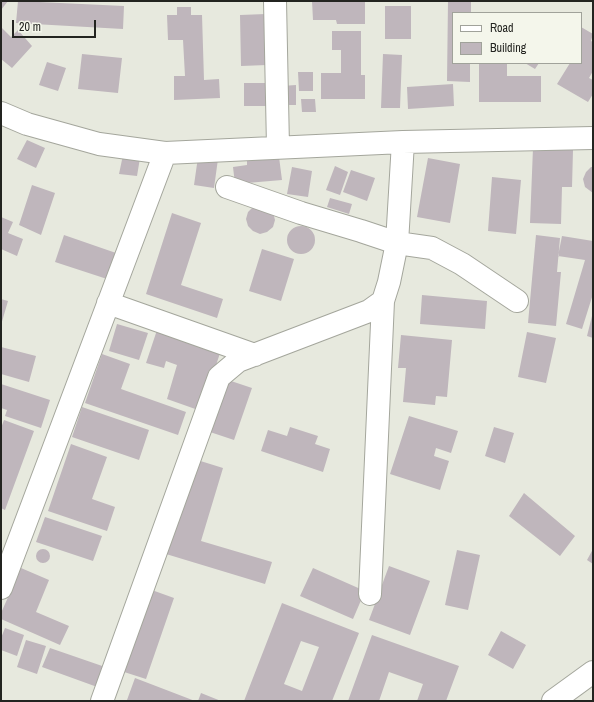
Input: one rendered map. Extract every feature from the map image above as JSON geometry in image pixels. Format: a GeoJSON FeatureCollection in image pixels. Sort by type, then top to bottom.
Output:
{"type":"FeatureCollection","features":[{"type":"Feature","properties":{"kind":"street"},"geometry":{"type":"LineString","coordinates":[[275,1],[278,147]]}},
{"type":"Feature","properties":{"kind":"street"},"geometry":{"type":"LineString","coordinates":[[1,113],[27,124],[99,144],[165,153],[403,142],[593,138]]}},
{"type":"Feature","properties":{"kind":"street"},"geometry":{"type":"LineString","coordinates":[[370,594],[383,301],[389,282],[397,243],[403,142]]}},
{"type":"Feature","properties":{"kind":"street"},"geometry":{"type":"LineString","coordinates":[[1,588],[165,153]]}},
{"type":"Feature","properties":{"kind":"street"},"geometry":{"type":"LineString","coordinates":[[227,187],[301,213],[397,243],[432,248],[462,264],[517,302]]}},
{"type":"Feature","properties":{"kind":"street"},"geometry":{"type":"LineString","coordinates":[[102,701],[219,377],[238,361],[369,311],[383,301]]}},
{"type":"Feature","properties":{"kind":"street"},"geometry":{"type":"LineString","coordinates":[[108,303],[256,355]]}},
{"type":"Feature","properties":{"kind":"street"},"geometry":{"type":"LineString","coordinates":[[553,701],[593,672]]}},
{"type":"Feature","properties":{"kind":"building"},"geometry":{"type":"Polygon","coordinates":[[[1,1],[8,1],[1,10],[1,1]]]}},
{"type":"Feature","properties":{"kind":"building"},"geometry":{"type":"Polygon","coordinates":[[[18,1],[124,6],[123,29],[16,23],[18,1]]]}},
{"type":"Feature","properties":{"kind":"building"},"geometry":{"type":"Polygon","coordinates":[[[312,1],[365,1],[365,24],[337,24],[336,20],[313,20],[312,1]]]}},
{"type":"Feature","properties":{"kind":"building"},"geometry":{"type":"Polygon","coordinates":[[[448,1],[471,1],[471,12],[452,12],[452,64],[470,64],[470,82],[447,81],[448,1]]]}},
{"type":"Feature","properties":{"kind":"building"},"geometry":{"type":"Polygon","coordinates":[[[385,6],[411,6],[411,39],[385,39],[385,6]]]}},
{"type":"Feature","properties":{"kind":"building"},"geometry":{"type":"Polygon","coordinates":[[[177,7],[191,7],[191,15],[202,15],[204,80],[219,79],[220,98],[174,100],[174,76],[185,76],[183,40],[168,40],[167,15],[177,15],[177,7]]]}},
{"type":"Feature","properties":{"kind":"building"},"geometry":{"type":"Polygon","coordinates":[[[266,14],[267,65],[241,66],[240,15],[266,14]]]}},
{"type":"Feature","properties":{"kind":"building"},"geometry":{"type":"Polygon","coordinates":[[[1,27],[11,37],[18,30],[32,46],[12,68],[1,59],[1,27]]]}},
{"type":"Feature","properties":{"kind":"building"},"geometry":{"type":"Polygon","coordinates":[[[582,28],[593,34],[591,41],[593,42],[593,71],[589,78],[593,80],[593,94],[588,102],[557,84],[569,64],[582,64],[582,28]]]}},
{"type":"Feature","properties":{"kind":"building"},"geometry":{"type":"Polygon","coordinates":[[[332,31],[361,31],[361,75],[365,75],[365,99],[321,99],[321,73],[341,73],[341,50],[332,50],[332,31]]]}},
{"type":"Feature","properties":{"kind":"building"},"geometry":{"type":"Polygon","coordinates":[[[82,54],[122,58],[118,93],[78,89],[82,54]]]}},
{"type":"Feature","properties":{"kind":"building"},"geometry":{"type":"Polygon","coordinates":[[[383,54],[402,55],[400,108],[381,108],[383,54]]]}},
{"type":"Feature","properties":{"kind":"building"},"geometry":{"type":"Polygon","coordinates":[[[47,62],[66,68],[58,91],[39,85],[47,62]]]}},
{"type":"Feature","properties":{"kind":"building"},"geometry":{"type":"Polygon","coordinates":[[[479,64],[507,64],[507,76],[541,76],[541,102],[479,102],[479,64]]]}},
{"type":"Feature","properties":{"kind":"building"},"geometry":{"type":"Polygon","coordinates":[[[527,64],[538,64],[535,69],[527,64]]]}},
{"type":"Feature","properties":{"kind":"building"},"geometry":{"type":"Polygon","coordinates":[[[298,72],[313,72],[313,91],[299,91],[298,72]]]}},
{"type":"Feature","properties":{"kind":"building"},"geometry":{"type":"Polygon","coordinates":[[[244,83],[268,83],[268,106],[244,106],[244,83]]]}},
{"type":"Feature","properties":{"kind":"building"},"geometry":{"type":"Polygon","coordinates":[[[453,84],[454,106],[408,109],[407,87],[453,84]]]}},
{"type":"Feature","properties":{"kind":"building"},"geometry":{"type":"Polygon","coordinates":[[[296,85],[296,105],[282,105],[282,86],[296,85]]]}},
{"type":"Feature","properties":{"kind":"building"},"geometry":{"type":"Polygon","coordinates":[[[301,99],[315,99],[316,112],[302,112],[301,99]]]}},
{"type":"Feature","properties":{"kind":"building"},"geometry":{"type":"Polygon","coordinates":[[[27,140],[45,148],[36,168],[17,159],[27,140]]]}},
{"type":"Feature","properties":{"kind":"building"},"geometry":{"type":"Polygon","coordinates":[[[533,148],[573,150],[572,187],[562,187],[561,224],[530,223],[533,148]]]}},
{"type":"Feature","properties":{"kind":"building"},"geometry":{"type":"Polygon","coordinates":[[[123,155],[140,158],[137,176],[119,174],[123,155]]]}},
{"type":"Feature","properties":{"kind":"building"},"geometry":{"type":"Polygon","coordinates":[[[198,157],[218,159],[214,188],[194,185],[198,157]]]}},
{"type":"Feature","properties":{"kind":"building"},"geometry":{"type":"Polygon","coordinates":[[[279,157],[282,180],[235,184],[233,167],[247,165],[247,160],[279,157]]]}},
{"type":"Feature","properties":{"kind":"building"},"geometry":{"type":"Polygon","coordinates":[[[428,158],[460,164],[450,223],[417,217],[428,158]]]}},
{"type":"Feature","properties":{"kind":"building"},"geometry":{"type":"Polygon","coordinates":[[[335,166],[348,172],[340,195],[326,190],[335,166]]]}},
{"type":"Feature","properties":{"kind":"building"},"geometry":{"type":"Polygon","coordinates":[[[292,167],[312,171],[308,197],[287,194],[292,167]]]}},
{"type":"Feature","properties":{"kind":"building"},"geometry":{"type":"Polygon","coordinates":[[[593,167],[593,193],[585,187],[583,179],[586,172],[593,167]]]}},
{"type":"Feature","properties":{"kind":"building"},"geometry":{"type":"Polygon","coordinates":[[[351,170],[375,178],[367,201],[343,192],[351,170]]]}},
{"type":"Feature","properties":{"kind":"building"},"geometry":{"type":"Polygon","coordinates":[[[492,177],[521,180],[516,234],[488,231],[492,177]]]}},
{"type":"Feature","properties":{"kind":"building"},"geometry":{"type":"Polygon","coordinates":[[[32,185],[55,193],[41,235],[19,225],[32,185]]]}},
{"type":"Feature","properties":{"kind":"building"},"geometry":{"type":"Polygon","coordinates":[[[330,198],[352,204],[349,214],[327,207],[330,198]]]}},
{"type":"Feature","properties":{"kind":"building"},"geometry":{"type":"Polygon","coordinates":[[[253,207],[273,212],[275,220],[273,227],[267,232],[260,234],[253,231],[248,226],[246,219],[248,212],[253,207]]]}},
{"type":"Feature","properties":{"kind":"building"},"geometry":{"type":"Polygon","coordinates":[[[172,213],[201,223],[181,285],[223,299],[217,318],[146,294],[172,213]]]}},
{"type":"Feature","properties":{"kind":"building"},"geometry":{"type":"Polygon","coordinates":[[[1,217],[13,222],[8,233],[23,239],[17,256],[1,249],[1,217]]]}},
{"type":"Feature","properties":{"kind":"building"},"geometry":{"type":"Polygon","coordinates":[[[301,226],[311,230],[315,240],[311,250],[301,254],[291,250],[287,240],[291,230],[301,226]]]}},
{"type":"Feature","properties":{"kind":"building"},"geometry":{"type":"Polygon","coordinates":[[[64,235],[116,253],[107,279],[55,262],[64,235]]]}},
{"type":"Feature","properties":{"kind":"building"},"geometry":{"type":"Polygon","coordinates":[[[536,235],[560,238],[557,272],[561,272],[556,326],[528,323],[536,235]]]}},
{"type":"Feature","properties":{"kind":"building"},"geometry":{"type":"Polygon","coordinates":[[[562,236],[593,241],[593,294],[582,329],[566,324],[585,260],[558,256],[562,236]]]}},
{"type":"Feature","properties":{"kind":"building"},"geometry":{"type":"Polygon","coordinates":[[[262,249],[294,259],[281,301],[249,291],[262,249]]]}},
{"type":"Feature","properties":{"kind":"building"},"geometry":{"type":"Polygon","coordinates":[[[422,295],[487,301],[485,329],[420,324],[422,295]]]}},
{"type":"Feature","properties":{"kind":"building"},"geometry":{"type":"Polygon","coordinates":[[[1,299],[8,301],[1,325],[1,299]]]}},
{"type":"Feature","properties":{"kind":"building"},"geometry":{"type":"Polygon","coordinates":[[[593,316],[593,338],[587,336],[593,316]]]}},
{"type":"Feature","properties":{"kind":"building"},"geometry":{"type":"Polygon","coordinates":[[[117,324],[148,333],[139,360],[109,351],[117,324]]]}},
{"type":"Feature","properties":{"kind":"building"},"geometry":{"type":"Polygon","coordinates":[[[158,327],[222,347],[201,411],[167,399],[177,365],[166,361],[164,368],[146,363],[158,327]]]}},
{"type":"Feature","properties":{"kind":"building"},"geometry":{"type":"Polygon","coordinates":[[[527,332],[556,338],[546,383],[518,377],[527,332]]]}},
{"type":"Feature","properties":{"kind":"building"},"geometry":{"type":"Polygon","coordinates":[[[401,335],[452,340],[447,397],[436,396],[435,405],[403,402],[406,368],[398,368],[401,335]]]}},
{"type":"Feature","properties":{"kind":"building"},"geometry":{"type":"Polygon","coordinates":[[[1,347],[36,356],[29,382],[1,374],[1,347]]]}},
{"type":"Feature","properties":{"kind":"building"},"geometry":{"type":"Polygon","coordinates":[[[102,354],[130,364],[121,389],[186,412],[178,435],[85,403],[102,354]]]}},
{"type":"Feature","properties":{"kind":"building"},"geometry":{"type":"Polygon","coordinates":[[[228,380],[252,388],[234,440],[210,432],[228,380]]]}},
{"type":"Feature","properties":{"kind":"building"},"geometry":{"type":"Polygon","coordinates":[[[1,384],[50,400],[41,428],[5,416],[7,410],[1,408],[1,384]]]}},
{"type":"Feature","properties":{"kind":"building"},"geometry":{"type":"Polygon","coordinates":[[[82,407],[149,430],[139,460],[72,437],[82,407]]]}},
{"type":"Feature","properties":{"kind":"building"},"geometry":{"type":"Polygon","coordinates":[[[409,416],[458,431],[451,453],[436,448],[434,456],[449,461],[440,490],[390,474],[409,416]]]}},
{"type":"Feature","properties":{"kind":"building"},"geometry":{"type":"Polygon","coordinates":[[[4,420],[34,431],[5,510],[1,508],[1,428],[4,420]]]}},
{"type":"Feature","properties":{"kind":"building"},"geometry":{"type":"Polygon","coordinates":[[[290,427],[318,436],[315,444],[330,449],[323,472],[261,451],[268,430],[287,436],[290,427]]]}},
{"type":"Feature","properties":{"kind":"building"},"geometry":{"type":"Polygon","coordinates":[[[494,427],[514,433],[505,463],[485,456],[494,427]]]}},
{"type":"Feature","properties":{"kind":"building"},"geometry":{"type":"Polygon","coordinates":[[[71,444],[107,457],[92,499],[115,507],[107,531],[48,511],[71,444]]]}},
{"type":"Feature","properties":{"kind":"building"},"geometry":{"type":"Polygon","coordinates":[[[194,459],[223,468],[201,541],[272,562],[265,584],[166,554],[194,459]]]}},
{"type":"Feature","properties":{"kind":"building"},"geometry":{"type":"Polygon","coordinates":[[[524,493],[575,536],[560,556],[509,516],[524,493]]]}},
{"type":"Feature","properties":{"kind":"building"},"geometry":{"type":"Polygon","coordinates":[[[45,517],[102,536],[93,561],[36,542],[45,517]]]}},
{"type":"Feature","properties":{"kind":"building"},"geometry":{"type":"Polygon","coordinates":[[[40,549],[46,549],[50,553],[50,559],[46,563],[40,563],[36,559],[36,553],[40,549]]]}},
{"type":"Feature","properties":{"kind":"building"},"geometry":{"type":"Polygon","coordinates":[[[593,549],[593,564],[587,560],[593,549]]]}},
{"type":"Feature","properties":{"kind":"building"},"geometry":{"type":"Polygon","coordinates":[[[457,550],[480,555],[468,610],[445,605],[457,550]]]}},
{"type":"Feature","properties":{"kind":"building"},"geometry":{"type":"Polygon","coordinates":[[[389,566],[430,581],[410,635],[369,620],[389,566]]]}},
{"type":"Feature","properties":{"kind":"building"},"geometry":{"type":"Polygon","coordinates":[[[21,568],[49,580],[36,612],[69,626],[60,645],[1,619],[1,613],[21,568]]]}},
{"type":"Feature","properties":{"kind":"building"},"geometry":{"type":"Polygon","coordinates":[[[313,568],[365,591],[353,619],[300,596],[313,568]]]}},
{"type":"Feature","properties":{"kind":"building"},"geometry":{"type":"Polygon","coordinates":[[[149,589],[174,598],[146,679],[121,671],[149,589]]]}},
{"type":"Feature","properties":{"kind":"building"},"geometry":{"type":"Polygon","coordinates":[[[282,603],[359,633],[332,701],[244,701],[282,603]],[[301,641],[284,684],[302,691],[319,647],[301,641]]]}},
{"type":"Feature","properties":{"kind":"building"},"geometry":{"type":"Polygon","coordinates":[[[5,628],[24,635],[17,656],[1,650],[1,638],[5,628]]]}},
{"type":"Feature","properties":{"kind":"building"},"geometry":{"type":"Polygon","coordinates":[[[501,631],[526,645],[513,669],[488,655],[501,631]]]}},
{"type":"Feature","properties":{"kind":"building"},"geometry":{"type":"Polygon","coordinates":[[[372,635],[459,666],[446,701],[417,701],[423,684],[389,672],[379,701],[348,701],[372,635]]]}},
{"type":"Feature","properties":{"kind":"building"},"geometry":{"type":"Polygon","coordinates":[[[26,640],[46,646],[37,674],[17,667],[26,640]]]}},
{"type":"Feature","properties":{"kind":"building"},"geometry":{"type":"Polygon","coordinates":[[[50,648],[108,668],[100,688],[42,667],[50,648]]]}},
{"type":"Feature","properties":{"kind":"building"},"geometry":{"type":"Polygon","coordinates":[[[135,678],[195,701],[127,700],[135,678]]]}},
{"type":"Feature","properties":{"kind":"building"},"geometry":{"type":"Polygon","coordinates":[[[201,693],[221,701],[198,701],[201,693]]]}}]}
